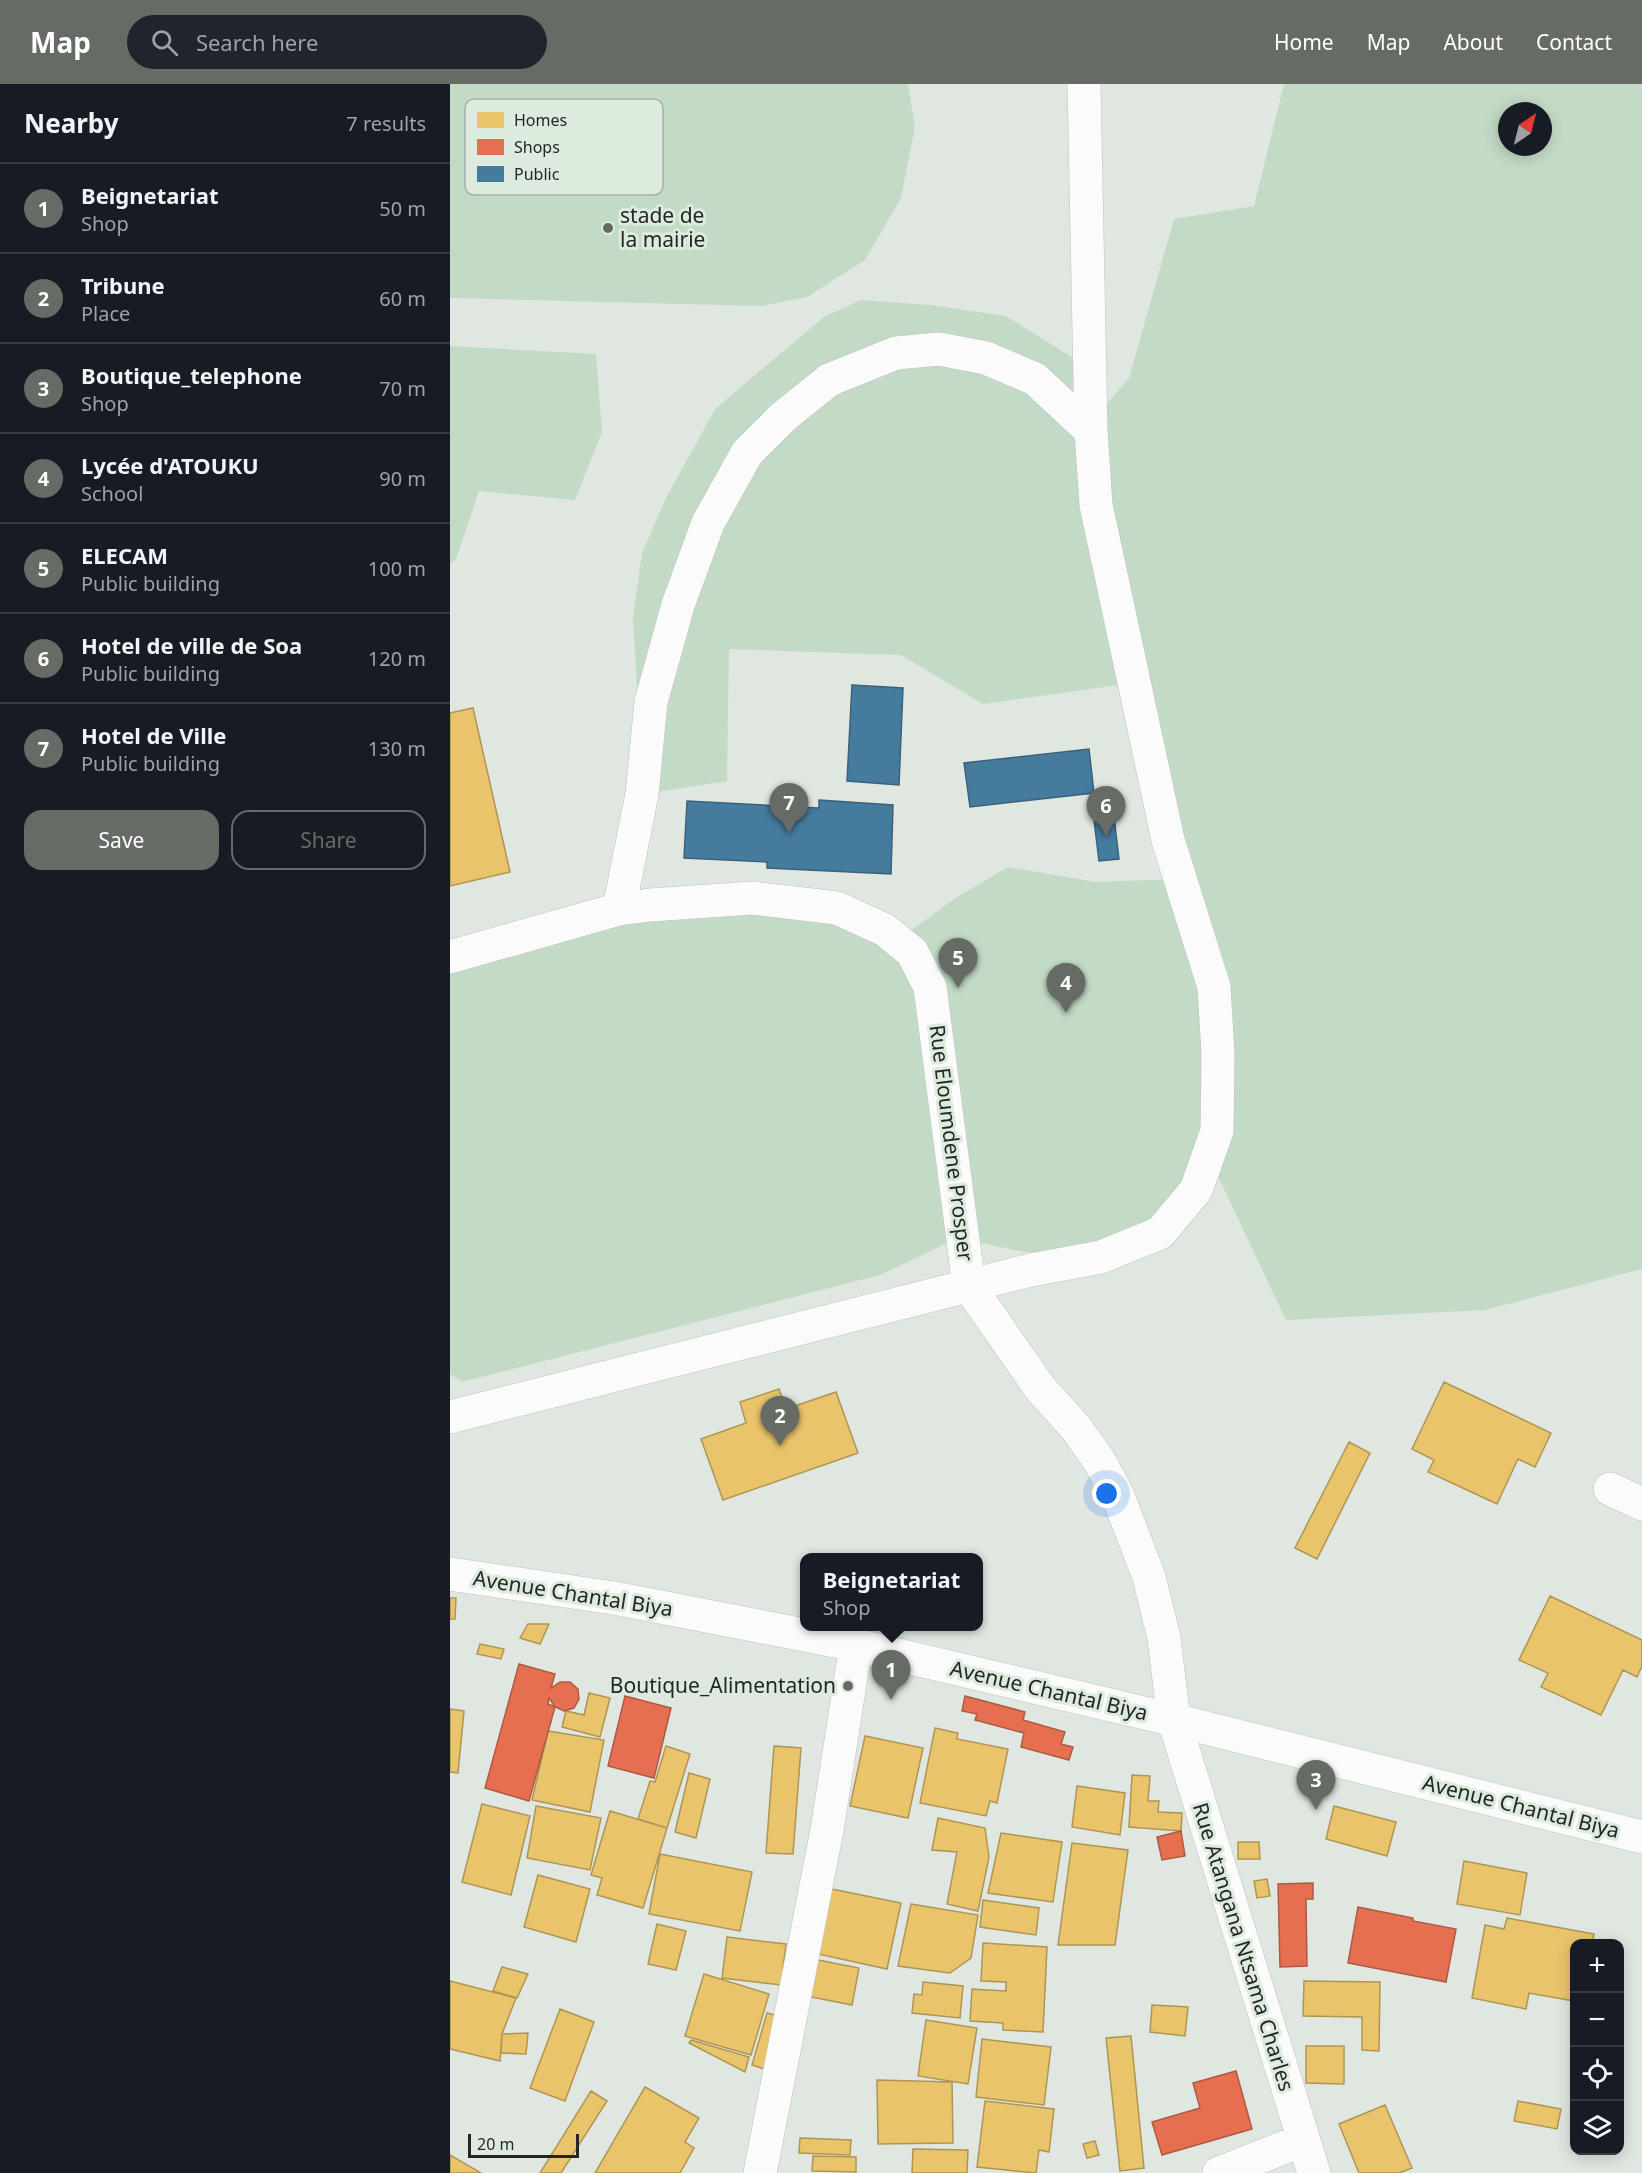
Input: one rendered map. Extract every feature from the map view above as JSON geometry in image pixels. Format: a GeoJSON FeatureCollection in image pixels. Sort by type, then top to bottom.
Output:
{"type":"FeatureCollection","features":[{"type":"Feature","properties":{"kind":"street"},"geometry":{"type":"LineString","coordinates":[[969,1286],[1031,1270],[1101,1257],[1160,1233],[1196,1190],[1217,1131],[1218,1054],[1214,987],[1168,840],[1096,506],[1091,431],[1084,84]]}},
{"type":"Feature","properties":{"kind":"street"},"geometry":{"type":"LineString","coordinates":[[619,909],[642,794],[651,702],[678,605],[708,523],[747,453],[783,417],[829,380],[896,353],[939,350],[986,358],[1035,380],[1091,431]]}},
{"type":"Feature","properties":{"kind":"street","name":"Rue Eloumdene Prosper"},"geometry":{"type":"LineString","coordinates":[[450,957],[619,909],[753,898],[837,908],[885,930],[912,952],[930,987],[969,1286],[450,1417]]}},
{"type":"Feature","properties":{"kind":"street","name":"Rue Atangana Ntsama Charles"},"geometry":{"type":"LineString","coordinates":[[969,1286],[1040,1388],[1076,1428],[1100,1462],[1118,1496],[1149,1577],[1164,1638],[1174,1720],[1314,2173]]}},
{"type":"Feature","properties":{"kind":"street"},"geometry":{"type":"LineString","coordinates":[[1610,1489],[1642,1504]]}},
{"type":"Feature","properties":{"kind":"street","name":"Avenue Chantal Biya"},"geometry":{"type":"LineString","coordinates":[[450,1574],[614,1598],[856,1646],[1174,1720],[1642,1838]]}},
{"type":"Feature","properties":{"kind":"street"},"geometry":{"type":"LineString","coordinates":[[760,2173],[826,1830],[856,1646]]}},
{"type":"Feature","properties":{"kind":"street"},"geometry":{"type":"LineString","coordinates":[[1219,2173],[1303,2140]]}},
{"type":"Feature","properties":{"kind":"green space"},"geometry":{"type":"Polygon","coordinates":[[[450,84],[908,84],[915,127],[901,198],[865,260],[807,297],[761,306],[450,298],[450,84]]]}},
{"type":"Feature","properties":{"kind":"green space"},"geometry":{"type":"Polygon","coordinates":[[[1284,84],[1642,84],[1642,1269],[1485,1310],[1286,1320],[1215,1170],[1176,1224],[1090,1259],[1019,1251],[958,1238],[880,1275],[462,1382],[450,1374],[450,951],[637,896],[909,932],[954,899],[1008,867],[1096,882],[1178,879],[1133,683],[983,704],[901,655],[729,649],[727,781],[656,792],[640,741],[633,616],[642,553],[666,498],[715,409],[825,316],[861,300],[931,305],[1006,316],[1083,364],[1088,426],[1129,378],[1174,219],[1254,206],[1284,84]]]}},
{"type":"Feature","properties":{"kind":"green space"},"geometry":{"type":"Polygon","coordinates":[[[450,346],[596,354],[602,432],[575,500],[479,491],[456,559],[450,564],[450,346]]]}},
{"type":"Feature","properties":{"kind":"building: Homes"},"geometry":{"type":"Polygon","coordinates":[[[473,708],[510,872],[450,886],[450,713],[473,708]]]}},
{"type":"Feature","properties":{"kind":"building: Homes"},"geometry":{"type":"Polygon","coordinates":[[[1444,1382],[1551,1433],[1535,1467],[1518,1459],[1497,1504],[1428,1472],[1434,1460],[1412,1449],[1444,1382]]]}},
{"type":"Feature","properties":{"kind":"building: Homes"},"geometry":{"type":"Polygon","coordinates":[[[779,1389],[786,1409],[836,1392],[858,1453],[723,1500],[701,1439],[746,1423],[740,1402],[779,1389]]]}},
{"type":"Feature","properties":{"kind":"building: Homes"},"geometry":{"type":"Polygon","coordinates":[[[1349,1442],[1370,1453],[1317,1559],[1295,1548],[1349,1442]]]}},
{"type":"Feature","properties":{"kind":"building: Homes"},"geometry":{"type":"Polygon","coordinates":[[[1550,1596],[1642,1640],[1642,1666],[1637,1677],[1623,1670],[1601,1715],[1541,1687],[1548,1673],[1519,1660],[1550,1596]]]}},
{"type":"Feature","properties":{"kind":"building: Homes"},"geometry":{"type":"Polygon","coordinates":[[[450,1598],[456,1598],[455,1619],[450,1619],[450,1598]]]}},
{"type":"Feature","properties":{"kind":"building: Homes"},"geometry":{"type":"Polygon","coordinates":[[[528,1624],[549,1624],[540,1644],[520,1638],[528,1624]]]}},
{"type":"Feature","properties":{"kind":"building: Homes"},"geometry":{"type":"Polygon","coordinates":[[[480,1644],[504,1649],[501,1659],[477,1654],[480,1644]]]}},
{"type":"Feature","properties":{"kind":"building: Homes"},"geometry":{"type":"Polygon","coordinates":[[[589,1693],[610,1698],[600,1737],[562,1727],[566,1711],[584,1715],[589,1693]]]}},
{"type":"Feature","properties":{"kind":"building: Homes"},"geometry":{"type":"Polygon","coordinates":[[[450,1709],[464,1711],[458,1773],[450,1772],[450,1709]]]}},
{"type":"Feature","properties":{"kind":"building: Homes"},"geometry":{"type":"Polygon","coordinates":[[[935,1728],[958,1733],[957,1739],[1008,1749],[997,1803],[990,1801],[986,1816],[920,1803],[935,1728]]]}},
{"type":"Feature","properties":{"kind":"building: Homes"},"geometry":{"type":"Polygon","coordinates":[[[548,1731],[604,1740],[590,1812],[532,1800],[548,1731]]]}},
{"type":"Feature","properties":{"kind":"building: Homes"},"geometry":{"type":"Polygon","coordinates":[[[865,1736],[923,1748],[908,1818],[850,1806],[865,1736]]]}},
{"type":"Feature","properties":{"kind":"building: Homes"},"geometry":{"type":"Polygon","coordinates":[[[666,1746],[690,1754],[667,1828],[638,1819],[650,1781],[655,1782],[666,1746]]]}},
{"type":"Feature","properties":{"kind":"building: Homes"},"geometry":{"type":"Polygon","coordinates":[[[774,1746],[801,1748],[793,1854],[766,1853],[774,1746]]]}},
{"type":"Feature","properties":{"kind":"building: Homes"},"geometry":{"type":"Polygon","coordinates":[[[689,1773],[710,1779],[696,1838],[675,1832],[689,1773]]]}},
{"type":"Feature","properties":{"kind":"building: Homes"},"geometry":{"type":"Polygon","coordinates":[[[1132,1775],[1150,1776],[1148,1801],[1159,1801],[1158,1812],[1182,1813],[1181,1831],[1129,1827],[1132,1775]]]}},
{"type":"Feature","properties":{"kind":"building: Homes"},"geometry":{"type":"Polygon","coordinates":[[[1077,1786],[1125,1793],[1120,1835],[1072,1827],[1077,1786]]]}},
{"type":"Feature","properties":{"kind":"building: Homes"},"geometry":{"type":"Polygon","coordinates":[[[482,1804],[530,1816],[511,1895],[462,1882],[482,1804]]]}},
{"type":"Feature","properties":{"kind":"building: Homes"},"geometry":{"type":"Polygon","coordinates":[[[536,1806],[601,1818],[590,1870],[527,1858],[536,1806]]]}},
{"type":"Feature","properties":{"kind":"building: Homes"},"geometry":{"type":"Polygon","coordinates":[[[1334,1806],[1396,1822],[1387,1856],[1326,1839],[1334,1806]]]}},
{"type":"Feature","properties":{"kind":"building: Homes"},"geometry":{"type":"Polygon","coordinates":[[[610,1811],[667,1828],[643,1908],[597,1895],[602,1878],[591,1875],[610,1811]]]}},
{"type":"Feature","properties":{"kind":"building: Homes"},"geometry":{"type":"Polygon","coordinates":[[[938,1818],[985,1828],[989,1857],[978,1911],[947,1904],[957,1852],[932,1850],[938,1818]]]}},
{"type":"Feature","properties":{"kind":"building: Homes"},"geometry":{"type":"Polygon","coordinates":[[[1001,1833],[1062,1842],[1053,1902],[988,1893],[1001,1833]]]}},
{"type":"Feature","properties":{"kind":"building: Homes"},"geometry":{"type":"Polygon","coordinates":[[[1238,1842],[1259,1842],[1260,1859],[1238,1859],[1238,1842]]]}},
{"type":"Feature","properties":{"kind":"building: Homes"},"geometry":{"type":"Polygon","coordinates":[[[1072,1843],[1128,1850],[1115,1945],[1058,1945],[1072,1843]]]}},
{"type":"Feature","properties":{"kind":"building: Homes"},"geometry":{"type":"Polygon","coordinates":[[[660,1854],[752,1872],[740,1931],[649,1914],[660,1854]]]}},
{"type":"Feature","properties":{"kind":"building: Homes"},"geometry":{"type":"Polygon","coordinates":[[[1464,1861],[1527,1873],[1520,1915],[1457,1904],[1464,1861]]]}},
{"type":"Feature","properties":{"kind":"building: Homes"},"geometry":{"type":"Polygon","coordinates":[[[538,1875],[590,1889],[576,1942],[524,1927],[538,1875]]]}},
{"type":"Feature","properties":{"kind":"building: Homes"},"geometry":{"type":"Polygon","coordinates":[[[1267,1879],[1270,1896],[1257,1898],[1254,1881],[1267,1879]]]}},
{"type":"Feature","properties":{"kind":"building: Homes"},"geometry":{"type":"Polygon","coordinates":[[[822,1887],[901,1903],[887,1969],[809,1952],[822,1887]]]}},
{"type":"Feature","properties":{"kind":"building: Homes"},"geometry":{"type":"Polygon","coordinates":[[[983,1900],[1039,1908],[1036,1935],[980,1927],[983,1900]]]}},
{"type":"Feature","properties":{"kind":"building: Homes"},"geometry":{"type":"Polygon","coordinates":[[[911,1904],[978,1915],[971,1958],[950,1973],[898,1966],[911,1904]]]}},
{"type":"Feature","properties":{"kind":"building: Homes"},"geometry":{"type":"Polygon","coordinates":[[[1507,1918],[1594,1934],[1593,1939],[1570,1939],[1570,2000],[1529,1993],[1526,2009],[1472,1998],[1485,1925],[1504,1929],[1507,1918]]]}},
{"type":"Feature","properties":{"kind":"building: Homes"},"geometry":{"type":"Polygon","coordinates":[[[657,1924],[686,1931],[676,1970],[648,1964],[657,1924]]]}},
{"type":"Feature","properties":{"kind":"building: Homes"},"geometry":{"type":"Polygon","coordinates":[[[727,1937],[786,1944],[781,1985],[722,1978],[727,1937]]]}},
{"type":"Feature","properties":{"kind":"building: Homes"},"geometry":{"type":"Polygon","coordinates":[[[983,1943],[1047,1947],[1043,2032],[1003,2030],[1003,2023],[970,2021],[972,1989],[1006,1991],[1006,1982],[981,1981],[983,1943]]]}},
{"type":"Feature","properties":{"kind":"building: Homes"},"geometry":{"type":"Polygon","coordinates":[[[813,1959],[859,1968],[852,2005],[806,1996],[813,1959]]]}},
{"type":"Feature","properties":{"kind":"building: Homes"},"geometry":{"type":"Polygon","coordinates":[[[502,1967],[528,1974],[517,1998],[493,1991],[502,1967]]]}},
{"type":"Feature","properties":{"kind":"building: Homes"},"geometry":{"type":"Polygon","coordinates":[[[704,1974],[769,1994],[751,2055],[685,2036],[704,1974]]]}},
{"type":"Feature","properties":{"kind":"building: Homes"},"geometry":{"type":"Polygon","coordinates":[[[450,1981],[516,1998],[502,2034],[500,2061],[450,2049],[450,1981]]]}},
{"type":"Feature","properties":{"kind":"building: Homes"},"geometry":{"type":"Polygon","coordinates":[[[1304,1981],[1380,1982],[1379,2051],[1362,2050],[1362,2017],[1303,2016],[1304,1981]]]}},
{"type":"Feature","properties":{"kind":"building: Homes"},"geometry":{"type":"Polygon","coordinates":[[[923,1982],[963,1986],[960,2018],[912,2013],[914,1994],[922,1995],[923,1982]]]}},
{"type":"Feature","properties":{"kind":"building: Homes"},"geometry":{"type":"Polygon","coordinates":[[[1152,2005],[1188,2007],[1185,2036],[1150,2032],[1152,2005]]]}},
{"type":"Feature","properties":{"kind":"building: Homes"},"geometry":{"type":"Polygon","coordinates":[[[560,2009],[594,2022],[565,2101],[530,2088],[560,2009]]]}},
{"type":"Feature","properties":{"kind":"building: Homes"},"geometry":{"type":"Polygon","coordinates":[[[767,2013],[786,2018],[770,2071],[752,2065],[767,2013]]]}},
{"type":"Feature","properties":{"kind":"building: Homes"},"geometry":{"type":"Polygon","coordinates":[[[926,2020],[977,2028],[968,2084],[918,2076],[926,2020]]]}},
{"type":"Feature","properties":{"kind":"building: Homes"},"geometry":{"type":"Polygon","coordinates":[[[528,2033],[526,2054],[501,2053],[502,2034],[528,2033]]]}},
{"type":"Feature","properties":{"kind":"building: Homes"},"geometry":{"type":"Polygon","coordinates":[[[1131,2036],[1144,2168],[1120,2171],[1106,2038],[1131,2036]]]}},
{"type":"Feature","properties":{"kind":"building: Homes"},"geometry":{"type":"Polygon","coordinates":[[[982,2039],[1051,2047],[1044,2105],[976,2097],[982,2039]]]}},
{"type":"Feature","properties":{"kind":"building: Homes"},"geometry":{"type":"Polygon","coordinates":[[[691,2040],[749,2057],[745,2072],[689,2043],[691,2040]]]}},
{"type":"Feature","properties":{"kind":"building: Homes"},"geometry":{"type":"Polygon","coordinates":[[[1306,2046],[1344,2046],[1344,2084],[1306,2083],[1306,2046]]]}},
{"type":"Feature","properties":{"kind":"building: Homes"},"geometry":{"type":"Polygon","coordinates":[[[877,2080],[952,2082],[953,2143],[878,2144],[877,2080]]]}},
{"type":"Feature","properties":{"kind":"building: Homes"},"geometry":{"type":"Polygon","coordinates":[[[645,2087],[699,2118],[685,2142],[694,2148],[680,2173],[595,2173],[645,2087]]]}},
{"type":"Feature","properties":{"kind":"building: Homes"},"geometry":{"type":"Polygon","coordinates":[[[591,2091],[607,2101],[561,2173],[540,2173],[591,2091]]]}},
{"type":"Feature","properties":{"kind":"building: Homes"},"geometry":{"type":"Polygon","coordinates":[[[985,2101],[1054,2109],[1049,2152],[1039,2150],[1036,2173],[977,2167],[985,2101]]]}},
{"type":"Feature","properties":{"kind":"building: Homes"},"geometry":{"type":"Polygon","coordinates":[[[1518,2101],[1561,2109],[1557,2129],[1514,2121],[1518,2101]]]}},
{"type":"Feature","properties":{"kind":"building: Homes"},"geometry":{"type":"Polygon","coordinates":[[[1385,2105],[1412,2168],[1399,2173],[1359,2173],[1339,2124],[1385,2105]]]}},
{"type":"Feature","properties":{"kind":"building: Homes"},"geometry":{"type":"Polygon","coordinates":[[[800,2138],[851,2140],[850,2155],[799,2153],[800,2138]]]}},
{"type":"Feature","properties":{"kind":"building: Homes"},"geometry":{"type":"Polygon","coordinates":[[[1095,2141],[1099,2155],[1087,2158],[1083,2144],[1095,2141]]]}},
{"type":"Feature","properties":{"kind":"building: Homes"},"geometry":{"type":"Polygon","coordinates":[[[913,2149],[968,2150],[967,2173],[912,2173],[913,2149]]]}},
{"type":"Feature","properties":{"kind":"building: Homes"},"geometry":{"type":"Polygon","coordinates":[[[450,2155],[481,2173],[450,2173],[450,2155]]]}},
{"type":"Feature","properties":{"kind":"building: Homes"},"geometry":{"type":"Polygon","coordinates":[[[813,2156],[856,2157],[856,2172],[812,2171],[813,2156]]]}},
{"type":"Feature","properties":{"kind":"building: Shops"},"geometry":{"type":"Polygon","coordinates":[[[519,1664],[555,1674],[551,1688],[560,1682],[570,1682],[578,1689],[579,1699],[574,1708],[564,1711],[555,1707],[529,1801],[485,1788],[519,1664]]]}},
{"type":"Feature","properties":{"kind":"building: Shops"},"geometry":{"type":"Polygon","coordinates":[[[625,1696],[671,1708],[654,1778],[608,1766],[625,1696]]]}},
{"type":"Feature","properties":{"kind":"building: Shops"},"geometry":{"type":"Polygon","coordinates":[[[965,1696],[1025,1712],[1023,1720],[1065,1732],[1061,1744],[1073,1747],[1069,1760],[1021,1747],[1024,1733],[975,1720],[977,1714],[962,1711],[965,1696]]]}},
{"type":"Feature","properties":{"kind":"building: Shops"},"geometry":{"type":"Polygon","coordinates":[[[1181,1831],[1185,1856],[1162,1860],[1157,1837],[1181,1831]]]}},
{"type":"Feature","properties":{"kind":"building: Shops"},"geometry":{"type":"Polygon","coordinates":[[[1313,1883],[1313,1899],[1306,1899],[1307,1966],[1280,1967],[1278,1884],[1313,1883]]]}},
{"type":"Feature","properties":{"kind":"building: Shops"},"geometry":{"type":"Polygon","coordinates":[[[1358,1907],[1456,1929],[1446,1982],[1348,1963],[1358,1907]]]}},
{"type":"Feature","properties":{"kind":"building: Shops"},"geometry":{"type":"Polygon","coordinates":[[[1236,2071],[1252,2129],[1162,2155],[1152,2122],[1200,2108],[1193,2083],[1236,2071]]]}},
{"type":"Feature","properties":{"kind":"building: Public"},"geometry":{"type":"Polygon","coordinates":[[[852,685],[903,688],[899,785],[847,781],[852,685]]]}},
{"type":"Feature","properties":{"kind":"building: Public"},"geometry":{"type":"Polygon","coordinates":[[[1089,749],[1094,793],[970,807],[964,763],[1089,749]]]}},
{"type":"Feature","properties":{"kind":"building: Public"},"geometry":{"type":"Polygon","coordinates":[[[819,800],[893,805],[891,874],[767,868],[767,862],[684,858],[687,801],[819,808],[819,800]]]}},
{"type":"Feature","properties":{"kind":"building: Public"},"geometry":{"type":"Polygon","coordinates":[[[1114,817],[1119,859],[1099,861],[1094,820],[1114,817]]]}},
{"type":"Feature","properties":{"kind":"place","name":"stade de la mairie"},"geometry":{"type":"Point","coordinates":[608,228]}},
{"type":"Feature","properties":{"kind":"place","name":"Hotel de Ville"},"geometry":{"type":"Point","coordinates":[789,833]}},
{"type":"Feature","properties":{"kind":"place","name":"Hotel de ville de Soa"},"geometry":{"type":"Point","coordinates":[1106,836]}},
{"type":"Feature","properties":{"kind":"place","name":"ELECAM"},"geometry":{"type":"Point","coordinates":[958,988]}},
{"type":"Feature","properties":{"kind":"place","name":"Lycée d'ATOUKU"},"geometry":{"type":"Point","coordinates":[1066,1013]}},
{"type":"Feature","properties":{"kind":"place","name":"Tribune"},"geometry":{"type":"Point","coordinates":[780,1446]}},
{"type":"Feature","properties":{"kind":"place","name":"Boutique_Alimentation"},"geometry":{"type":"Point","coordinates":[848,1686]}},
{"type":"Feature","properties":{"kind":"place","name":"Beignetariat"},"geometry":{"type":"Point","coordinates":[891,1700]}},
{"type":"Feature","properties":{"kind":"place","name":"Boutique_telephone"},"geometry":{"type":"Point","coordinates":[1316,1810]}}]}
